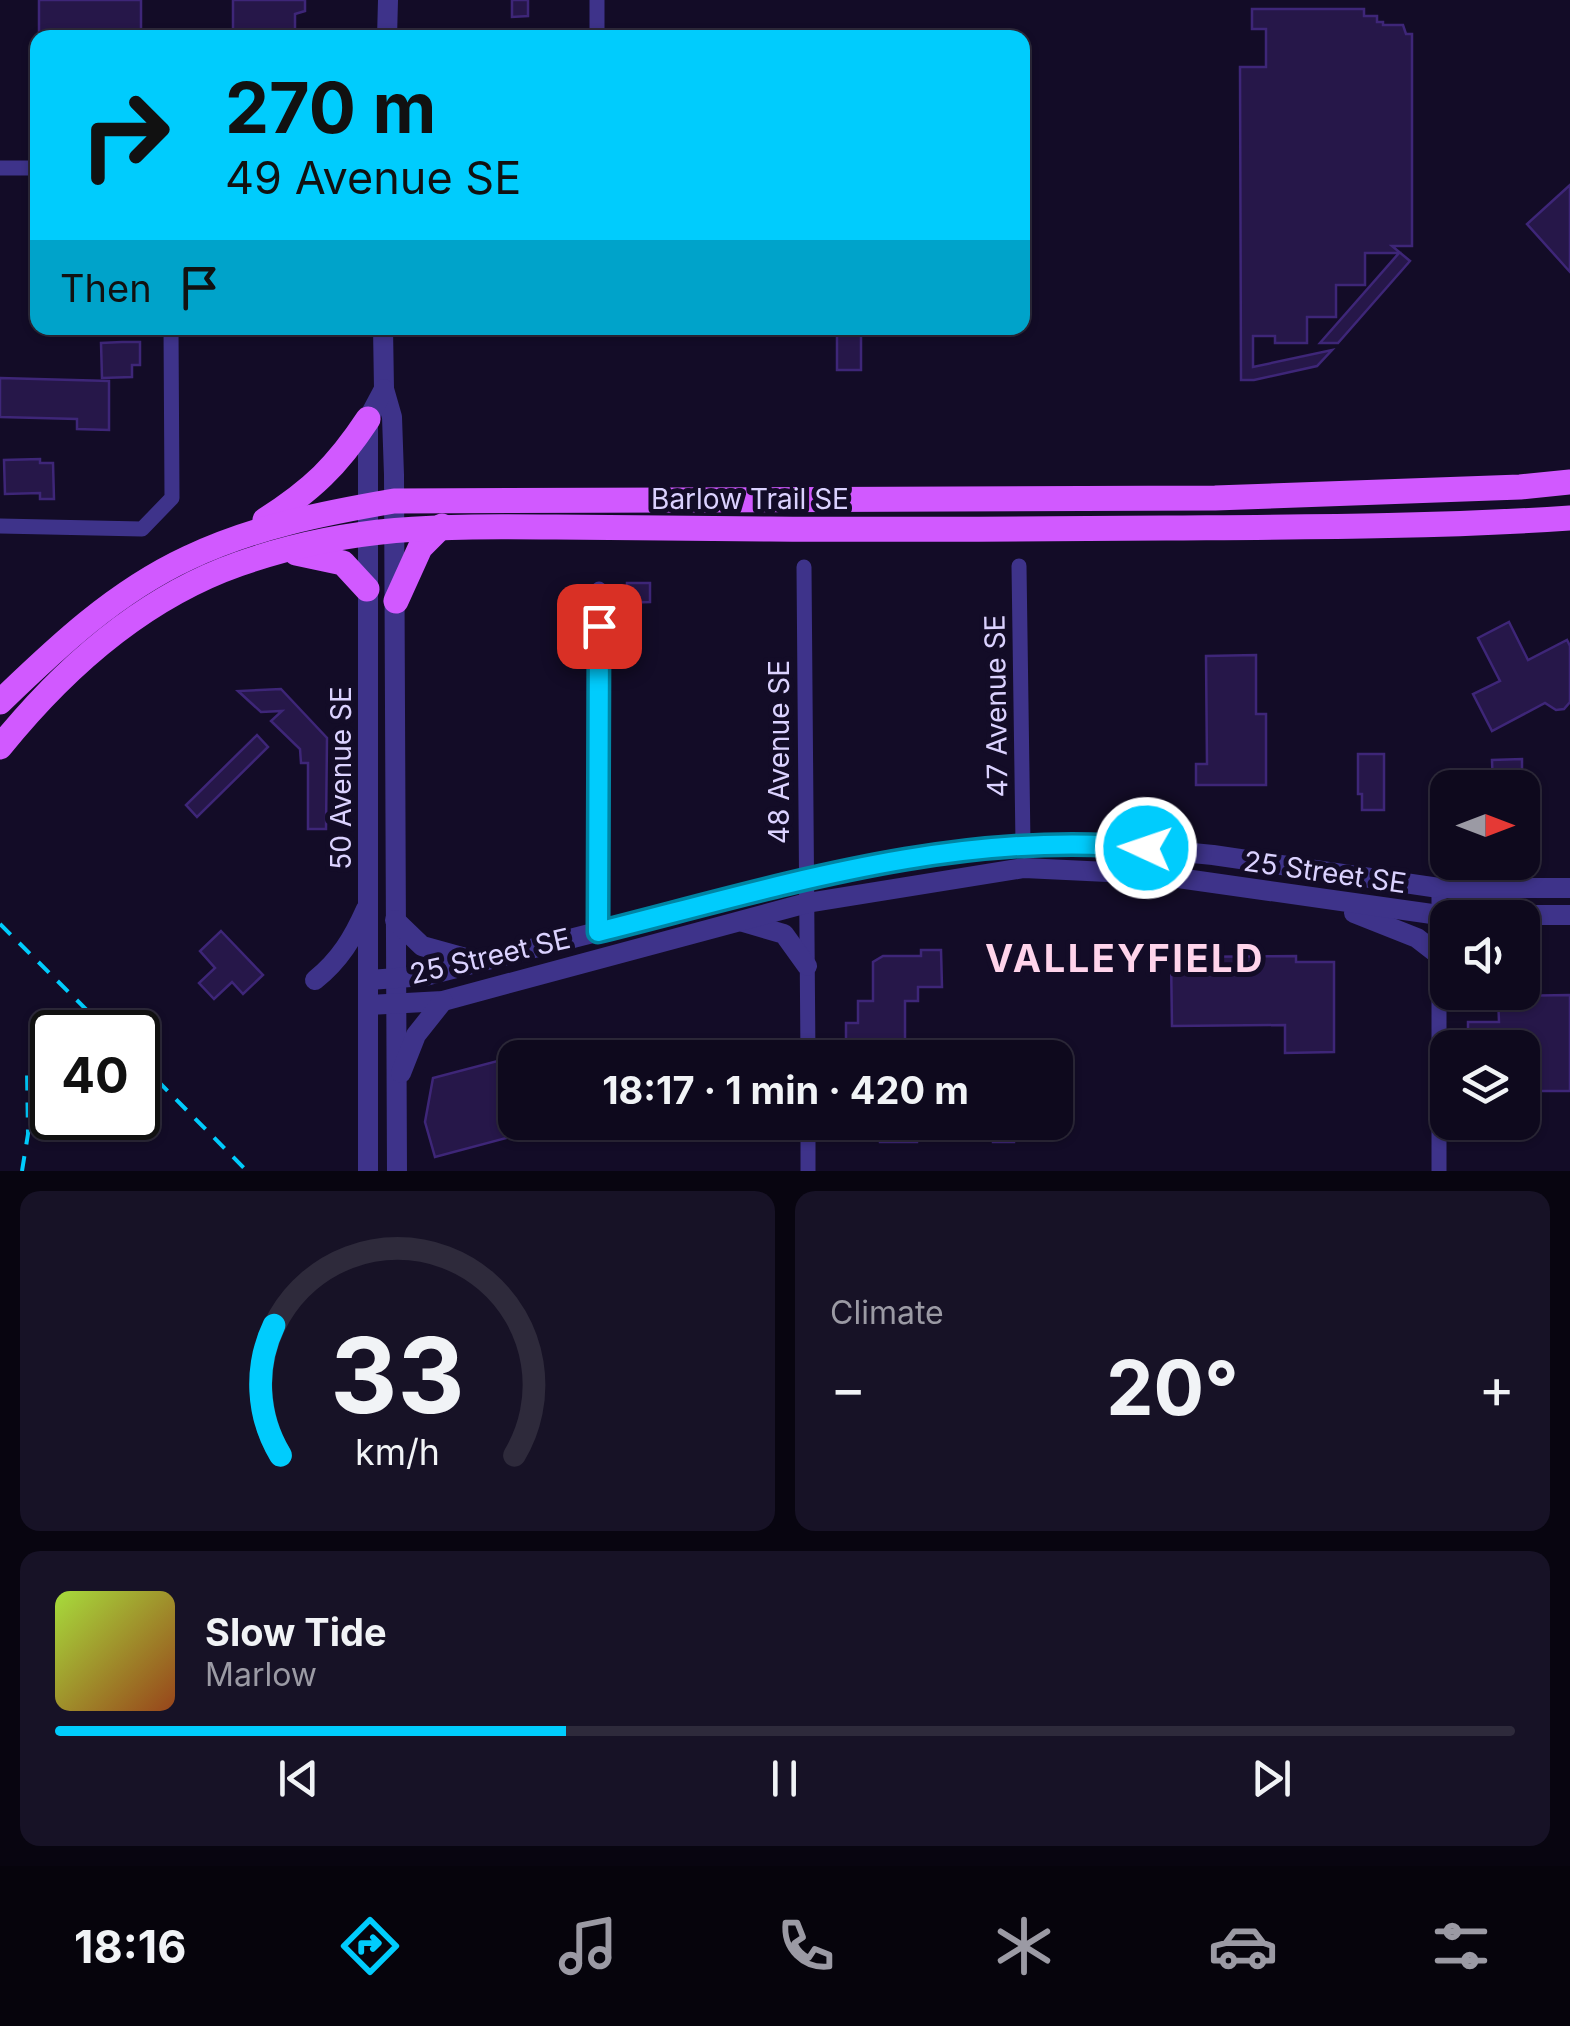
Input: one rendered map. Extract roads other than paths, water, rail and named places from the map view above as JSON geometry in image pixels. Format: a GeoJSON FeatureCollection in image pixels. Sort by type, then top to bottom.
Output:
{"type":"FeatureCollection","features":[{"type":"Feature","properties":{"kind":"main road"},"geometry":{"type":"LineString","coordinates":[[240,537],[320,481],[368,419]]}},
{"type":"Feature","properties":{"kind":"main road","name":"Barlow Trail SE"},"geometry":{"type":"LineString","coordinates":[[0,748],[23,719],[119,628],[191,584],[367,518],[394,501],[1215,498],[1570,482]]}},
{"type":"Feature","properties":{"kind":"main road","name":"Barlow Trail SE"},"geometry":{"type":"LineString","coordinates":[[0,702],[58,646],[108,606],[188,558],[282,524],[367,518],[394,528],[842,530],[1431,526],[1570,518]]}},
{"type":"Feature","properties":{"kind":"main road"},"geometry":{"type":"LineString","coordinates":[[396,601],[420,548],[442,526]]}},
{"type":"Feature","properties":{"kind":"main road"},"geometry":{"type":"LineString","coordinates":[[286,551],[343,563],[367,589]]}},
{"type":"Feature","properties":{"kind":"street"},"geometry":{"type":"LineString","coordinates":[[387,30],[388,0]]}},
{"type":"Feature","properties":{"kind":"street"},"geometry":{"type":"LineString","coordinates":[[597,30],[598,0]]}},
{"type":"Feature","properties":{"kind":"street"},"geometry":{"type":"LineString","coordinates":[[0,168],[30,168]]}},
{"type":"Feature","properties":{"kind":"street"},"geometry":{"type":"LineString","coordinates":[[0,526],[142,529],[172,498],[171,335]]}},
{"type":"Feature","properties":{"kind":"street","name":"50 Avenue SE"},"geometry":{"type":"LineString","coordinates":[[384,335],[384,389],[392,417],[396,601],[397,1171]]}},
{"type":"Feature","properties":{"kind":"street","name":"50 Avenue SE"},"geometry":{"type":"LineString","coordinates":[[368,1171],[368,419],[384,389]]}},
{"type":"Feature","properties":{"kind":"street","name":"47 Avenue SE"},"geometry":{"type":"LineString","coordinates":[[1019,566],[1023,844]]}},
{"type":"Feature","properties":{"kind":"street","name":"48 Avenue SE"},"geometry":{"type":"LineString","coordinates":[[804,567],[808,1040]]}},
{"type":"Feature","properties":{"kind":"street"},"geometry":{"type":"LineString","coordinates":[[598,932],[599,589]]}},
{"type":"Feature","properties":{"kind":"street","name":"25 Street SE"},"geometry":{"type":"LineString","coordinates":[[369,980],[425,976],[804,879],[909,857],[1023,844],[1170,851],[1439,888],[1570,888]]}},
{"type":"Feature","properties":{"kind":"street"},"geometry":{"type":"LineString","coordinates":[[1168,877],[1170,851]]}},
{"type":"Feature","properties":{"kind":"street","name":"25 Street SE"},"geometry":{"type":"LineString","coordinates":[[369,1005],[442,1001],[807,903],[1024,868],[1168,877],[1430,914]]}},
{"type":"Feature","properties":{"kind":"street"},"geometry":{"type":"LineString","coordinates":[[1439,888],[1439,900]]}},
{"type":"Feature","properties":{"kind":"street"},"geometry":{"type":"LineString","coordinates":[[314,980],[346,949],[369,902]]}},
{"type":"Feature","properties":{"kind":"street"},"geometry":{"type":"LineString","coordinates":[[1335,903],[1417,938],[1430,948]]}},
{"type":"Feature","properties":{"kind":"street","name":"25 Street SE"},"geometry":{"type":"LineString","coordinates":[[1540,915],[1570,915]]}},
{"type":"Feature","properties":{"kind":"street"},"geometry":{"type":"LineString","coordinates":[[395,920],[422,946],[482,962]]}},
{"type":"Feature","properties":{"kind":"street"},"geometry":{"type":"LineString","coordinates":[[736,921],[784,934],[807,966]]}},
{"type":"Feature","properties":{"kind":"street"},"geometry":{"type":"LineString","coordinates":[[395,1089],[416,1036],[442,1001]]}},
{"type":"Feature","properties":{"kind":"street"},"geometry":{"type":"LineString","coordinates":[[1439,1010],[1439,1171]]}},
{"type":"Feature","properties":{"kind":"street"},"geometry":{"type":"LineString","coordinates":[[808,1140],[808,1171]]}},
{"type":"Feature","properties":{"kind":"railway"},"geometry":{"type":"LineString","coordinates":[[0,924],[87,1010]]}},
{"type":"Feature","properties":{"kind":"railway"},"geometry":{"type":"LineString","coordinates":[[22,1171],[28,1134],[27,1069]]}},
{"type":"Feature","properties":{"kind":"railway"},"geometry":{"type":"LineString","coordinates":[[160,1083],[247,1171]]}},
{"type":"Feature","properties":{"kind":"district","name":"VALLEYFIELD"},"geometry":{"type":"Point","coordinates":[1125,958]}}]}
